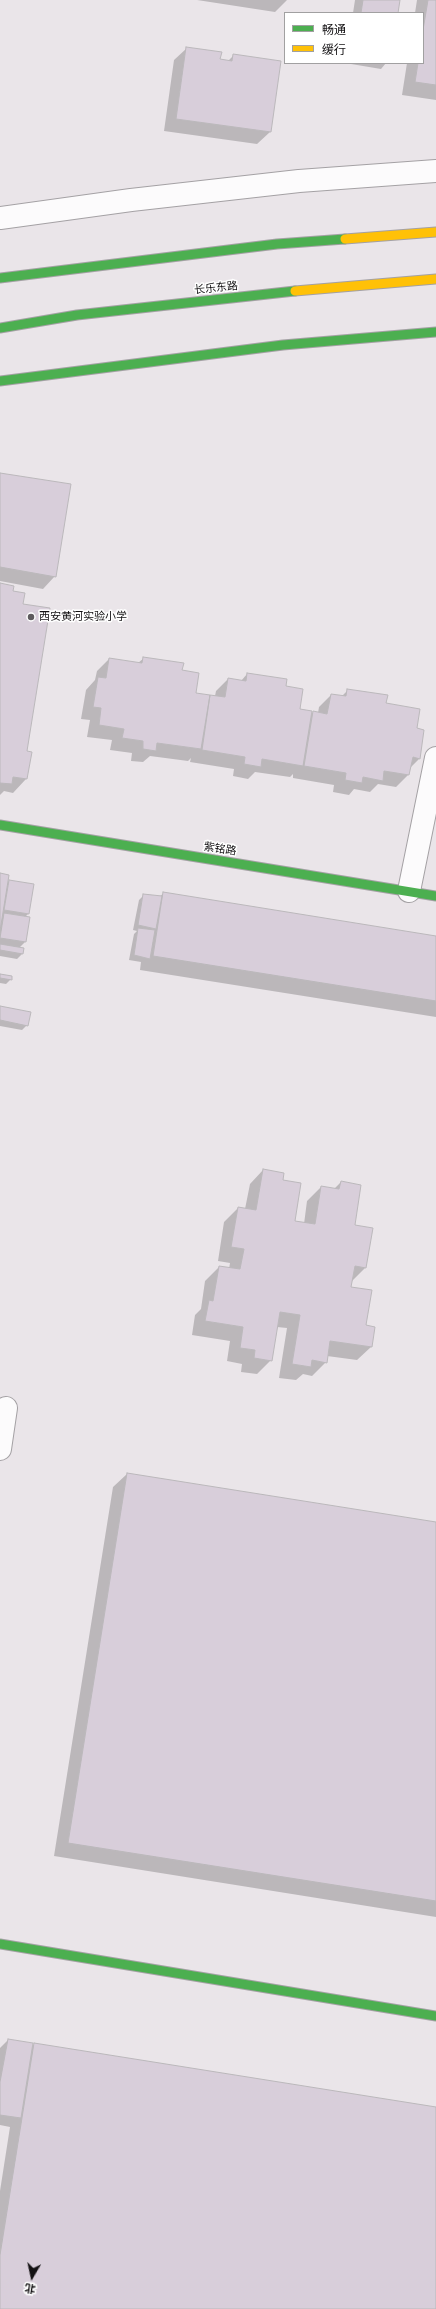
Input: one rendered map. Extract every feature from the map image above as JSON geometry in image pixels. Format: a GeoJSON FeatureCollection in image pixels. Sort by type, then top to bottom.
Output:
{"type":"FeatureCollection","features":[{"type":"Feature","properties":{"kind":"street"},"geometry":{"type":"LineString","coordinates":[[0,218],[131,200],[291,182],[436,171]]}},
{"type":"Feature","properties":{"kind":"street"},"geometry":{"type":"LineString","coordinates":[[0,278],[277,244],[436,232]]}},
{"type":"Feature","properties":{"kind":"street","name":"长乐东路"},"geometry":{"type":"LineString","coordinates":[[0,328],[77,315],[338,286],[436,279]]}},
{"type":"Feature","properties":{"kind":"street"},"geometry":{"type":"LineString","coordinates":[[0,381],[283,345],[436,332]]}},
{"type":"Feature","properties":{"kind":"street"},"geometry":{"type":"LineString","coordinates":[[409,892],[436,758]]}},
{"type":"Feature","properties":{"kind":"street","name":"紫铭路"},"geometry":{"type":"LineString","coordinates":[[0,825],[436,896]]}},
{"type":"Feature","properties":{"kind":"street"},"geometry":{"type":"LineString","coordinates":[[0,1449],[6,1408]]}},
{"type":"Feature","properties":{"kind":"street"},"geometry":{"type":"LineString","coordinates":[[0,1944],[436,2016]]}},
{"type":"Feature","properties":{"kind":"building"},"geometry":{"type":"Polygon","coordinates":[[[363,0],[400,0],[398,12],[361,12],[363,0]]]}},
{"type":"Feature","properties":{"kind":"building"},"geometry":{"type":"Polygon","coordinates":[[[428,0],[436,0],[436,85],[415,82],[418,64],[424,64],[424,24],[428,0]]]}},
{"type":"Feature","properties":{"kind":"building"},"geometry":{"type":"Polygon","coordinates":[[[186,47],[222,52],[220,59],[232,61],[233,54],[281,61],[271,132],[176,119],[186,47]]]}},
{"type":"Feature","properties":{"kind":"building"},"geometry":{"type":"Polygon","coordinates":[[[0,473],[71,484],[56,577],[0,567],[0,473]]]}},
{"type":"Feature","properties":{"kind":"building"},"geometry":{"type":"Polygon","coordinates":[[[0,583],[14,586],[13,591],[25,593],[23,604],[50,608],[27,751],[32,752],[27,779],[13,777],[12,784],[0,783],[0,583]]]}},
{"type":"Feature","properties":{"kind":"building"},"geometry":{"type":"Polygon","coordinates":[[[143,657],[184,663],[182,670],[199,673],[196,693],[210,695],[201,749],[157,743],[156,751],[143,749],[143,741],[122,738],[124,729],[99,725],[101,708],[93,707],[98,677],[106,678],[109,658],[142,663],[143,657]]]}},
{"type":"Feature","properties":{"kind":"building"},"geometry":{"type":"Polygon","coordinates":[[[247,673],[287,679],[286,686],[303,689],[300,709],[312,711],[303,766],[262,759],[261,767],[244,764],[245,757],[202,750],[210,695],[225,697],[228,678],[246,681],[247,673]]]}},
{"type":"Feature","properties":{"kind":"building"},"geometry":{"type":"Polygon","coordinates":[[[347,689],[388,695],[386,703],[420,709],[417,728],[424,730],[420,759],[413,757],[409,775],[384,771],[383,781],[363,777],[362,783],[345,780],[346,773],[304,766],[313,711],[327,714],[331,694],[346,696],[347,689]]]}},
{"type":"Feature","properties":{"kind":"building"},"geometry":{"type":"Polygon","coordinates":[[[0,873],[9,875],[0,931],[0,873]]]}},
{"type":"Feature","properties":{"kind":"building"},"geometry":{"type":"Polygon","coordinates":[[[9,880],[34,884],[29,914],[4,910],[9,880]]]}},
{"type":"Feature","properties":{"kind":"building"},"geometry":{"type":"Polygon","coordinates":[[[163,892],[436,936],[436,1001],[153,956],[163,892]]]}},
{"type":"Feature","properties":{"kind":"building"},"geometry":{"type":"Polygon","coordinates":[[[143,894],[162,896],[156,929],[138,925],[143,894]]]}},
{"type":"Feature","properties":{"kind":"building"},"geometry":{"type":"Polygon","coordinates":[[[4,913],[30,917],[26,942],[0,938],[4,913]]]}},
{"type":"Feature","properties":{"kind":"building"},"geometry":{"type":"Polygon","coordinates":[[[138,928],[155,930],[150,959],[134,955],[138,928]]]}},
{"type":"Feature","properties":{"kind":"building"},"geometry":{"type":"Polygon","coordinates":[[[0,944],[24,948],[23,954],[0,950],[0,944]]]}},
{"type":"Feature","properties":{"kind":"building"},"geometry":{"type":"Polygon","coordinates":[[[0,974],[12,976],[12,980],[0,978],[0,974]]]}},
{"type":"Feature","properties":{"kind":"building"},"geometry":{"type":"Polygon","coordinates":[[[0,1006],[31,1012],[28,1026],[0,1020],[0,1006]]]}},
{"type":"Feature","properties":{"kind":"building"},"geometry":{"type":"Polygon","coordinates":[[[263,1169],[284,1173],[283,1180],[301,1183],[295,1221],[315,1224],[321,1186],[339,1189],[341,1181],[361,1185],[355,1225],[373,1228],[366,1268],[355,1266],[351,1287],[372,1290],[366,1325],[375,1327],[372,1347],[330,1341],[327,1363],[312,1360],[311,1367],[292,1364],[300,1315],[280,1312],[272,1361],[254,1358],[255,1350],[240,1348],[243,1327],[205,1321],[209,1300],[213,1301],[219,1266],[240,1269],[244,1249],[231,1247],[238,1207],[256,1210],[263,1169]]]}},
{"type":"Feature","properties":{"kind":"building"},"geometry":{"type":"Polygon","coordinates":[[[127,1473],[436,1522],[436,1901],[68,1843],[127,1473]]]}},
{"type":"Feature","properties":{"kind":"building"},"geometry":{"type":"Polygon","coordinates":[[[8,2039],[33,2043],[21,2118],[0,2115],[0,2082],[8,2039]]]}},
{"type":"Feature","properties":{"kind":"building"},"geometry":{"type":"Polygon","coordinates":[[[34,2043],[436,2107],[436,2309],[0,2309],[0,2255],[34,2043]]]}},
{"type":"Feature","properties":{"kind":"traffic: fast"},"geometry":{"type":"LineString","coordinates":[[0,278],[277,244],[345,239]]}},
{"type":"Feature","properties":{"kind":"traffic: fast"},"geometry":{"type":"LineString","coordinates":[[0,328],[77,315],[295,291]]}},
{"type":"Feature","properties":{"kind":"traffic: fast"},"geometry":{"type":"LineString","coordinates":[[0,381],[283,345],[436,332]]}},
{"type":"Feature","properties":{"kind":"traffic: fast"},"geometry":{"type":"LineString","coordinates":[[0,825],[436,896]]}},
{"type":"Feature","properties":{"kind":"traffic: fast"},"geometry":{"type":"LineString","coordinates":[[0,1944],[436,2016]]}},
{"type":"Feature","properties":{"kind":"traffic: slow"},"geometry":{"type":"LineString","coordinates":[[345,239],[436,232]]}},
{"type":"Feature","properties":{"kind":"traffic: slow"},"geometry":{"type":"LineString","coordinates":[[295,291],[436,279]]}},
{"type":"Feature","properties":{"kind":"place","name":"西安黄河实验小学"},"geometry":{"type":"Point","coordinates":[31,617]}}]}
